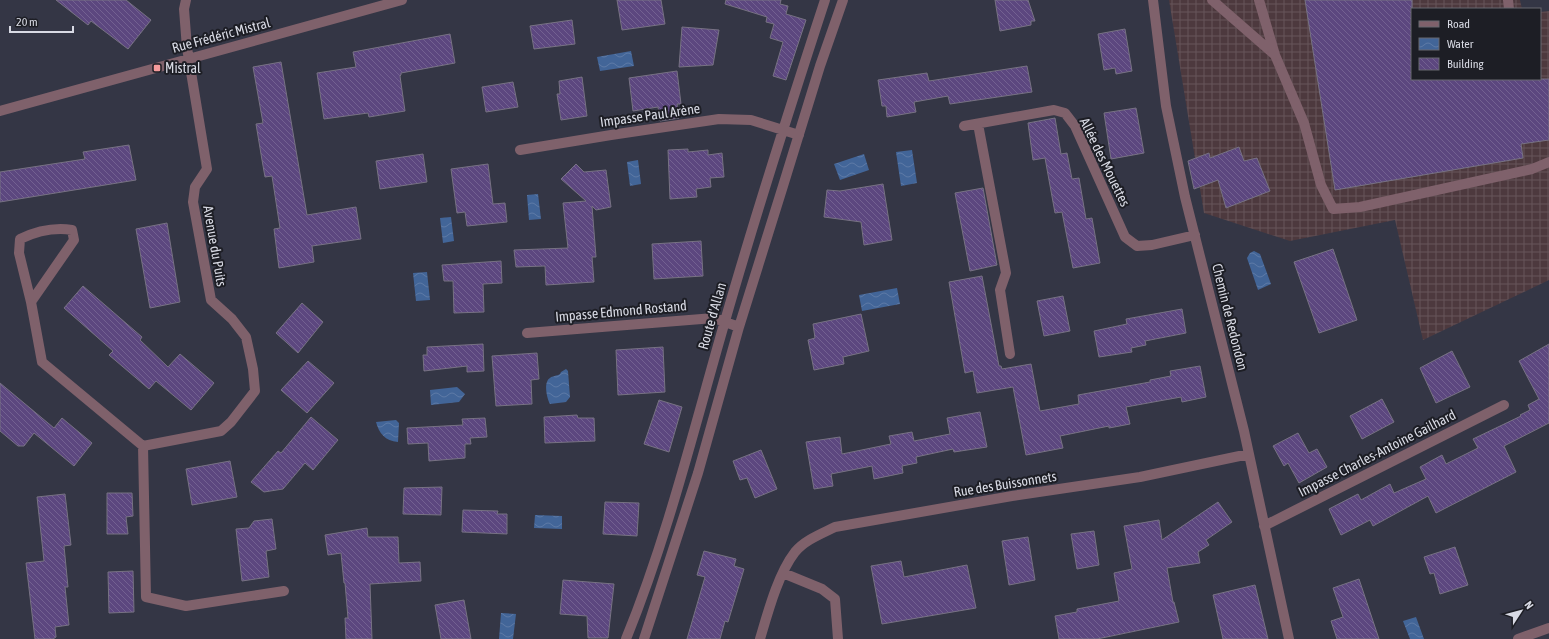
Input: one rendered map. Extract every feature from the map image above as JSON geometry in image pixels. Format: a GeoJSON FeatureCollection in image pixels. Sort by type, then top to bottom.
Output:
{"type":"FeatureCollection","features":[{"type":"Feature","properties":{"kind":"street","name":"Rue Frédéric Mistral"},"geometry":{"type":"LineString","coordinates":[[0,111],[402,0]]}},
{"type":"Feature","properties":{"kind":"street","name":"Route d'Allan"},"geometry":{"type":"LineString","coordinates":[[626,639],[639,608],[684,468],[724,322],[766,180],[784,130],[825,0]]}},
{"type":"Feature","properties":{"kind":"street","name":"Route d'Allan"},"geometry":{"type":"LineString","coordinates":[[644,639],[698,473],[739,327],[843,0]]}},
{"type":"Feature","properties":{"kind":"street","name":"Chemin de Redondon"},"geometry":{"type":"LineString","coordinates":[[1152,0],[1166,106],[1185,198],[1249,454],[1289,639]]}},
{"type":"Feature","properties":{"kind":"street"},"geometry":{"type":"LineString","coordinates":[[1212,0],[1275,55]]}},
{"type":"Feature","properties":{"kind":"street"},"geometry":{"type":"LineString","coordinates":[[1259,0],[1275,55],[1304,123],[1321,186],[1333,209],[1360,207],[1532,169],[1549,162]]}},
{"type":"Feature","properties":{"kind":"street","name":"Avenue du Puits"},"geometry":{"type":"LineString","coordinates":[[143,446],[221,431],[234,418],[255,391],[253,369],[246,337],[232,319],[211,300],[193,202],[195,187],[207,169],[189,59],[184,3]]}},
{"type":"Feature","properties":{"kind":"street","name":"Allée des Mouettes"},"geometry":{"type":"LineString","coordinates":[[964,126],[1054,110],[1065,113],[1075,126],[1125,237],[1137,246],[1152,245],[1195,235]]}},
{"type":"Feature","properties":{"kind":"street","name":"Impasse Paul Arène"},"geometry":{"type":"LineString","coordinates":[[520,150],[611,134],[719,119],[751,120],[799,135]]}},
{"type":"Feature","properties":{"kind":"street"},"geometry":{"type":"LineString","coordinates":[[978,124],[1006,273],[1000,290],[1010,354]]}},
{"type":"Feature","properties":{"kind":"street"},"geometry":{"type":"LineString","coordinates":[[31,302],[74,240],[72,230],[58,228],[34,232],[20,239],[19,253],[31,302],[42,362],[143,446],[146,597],[186,606],[284,591]]}},
{"type":"Feature","properties":{"kind":"street","name":"Impasse Edmond Rostand"},"geometry":{"type":"LineString","coordinates":[[527,333],[714,318],[739,327]]}},
{"type":"Feature","properties":{"kind":"street","name":"Impasse Charles-Antoine Gailhard"},"geometry":{"type":"LineString","coordinates":[[1264,526],[1504,405]]}},
{"type":"Feature","properties":{"kind":"street","name":"Rue des Buissonnets"},"geometry":{"type":"LineString","coordinates":[[760,639],[783,573],[796,552],[814,537],[835,527],[1012,496],[1140,477],[1249,454]]}},
{"type":"Feature","properties":{"kind":"street"},"geometry":{"type":"LineString","coordinates":[[684,468],[698,473]]}},
{"type":"Feature","properties":{"kind":"street"},"geometry":{"type":"LineString","coordinates":[[783,573],[822,589],[835,599],[838,639]]}},
{"type":"Feature","properties":{"kind":"street"},"geometry":{"type":"LineString","coordinates":[[1518,639],[1549,628]]}},
{"type":"Feature","properties":{"kind":"shaded area"},"geometry":{"type":"Polygon","coordinates":[[[1169,0],[1520,0],[1522,8],[1411,8],[1411,80],[1541,80],[1541,12],[1549,11],[1549,280],[1423,340],[1395,220],[1290,241],[1204,213],[1169,0]]]}},
{"type":"Feature","properties":{"kind":"water"},"geometry":{"type":"Polygon","coordinates":[[[631,51],[634,66],[600,71],[597,57],[631,51]]]}},
{"type":"Feature","properties":{"kind":"water"},"geometry":{"type":"Polygon","coordinates":[[[912,150],[917,183],[901,186],[896,152],[912,150]]]}},
{"type":"Feature","properties":{"kind":"water"},"geometry":{"type":"Polygon","coordinates":[[[864,154],[869,170],[840,180],[834,164],[864,154]]]}},
{"type":"Feature","properties":{"kind":"water"},"geometry":{"type":"Polygon","coordinates":[[[638,160],[641,184],[630,186],[627,162],[638,160]]]}},
{"type":"Feature","properties":{"kind":"water"},"geometry":{"type":"Polygon","coordinates":[[[538,194],[541,219],[529,220],[527,195],[538,194]]]}},
{"type":"Feature","properties":{"kind":"water"},"geometry":{"type":"Polygon","coordinates":[[[451,217],[454,241],[443,243],[440,218],[451,217]]]}},
{"type":"Feature","properties":{"kind":"water"},"geometry":{"type":"Polygon","coordinates":[[[1254,251],[1260,254],[1271,284],[1258,290],[1247,258],[1250,253],[1254,251]]]}},
{"type":"Feature","properties":{"kind":"water"},"geometry":{"type":"Polygon","coordinates":[[[427,272],[430,300],[416,301],[413,273],[427,272]]]}},
{"type":"Feature","properties":{"kind":"water"},"geometry":{"type":"Polygon","coordinates":[[[897,288],[900,304],[862,311],[859,295],[897,288]]]}},
{"type":"Feature","properties":{"kind":"water"},"geometry":{"type":"Polygon","coordinates":[[[566,369],[568,371],[570,397],[566,402],[550,404],[546,391],[548,380],[566,369]]]}},
{"type":"Feature","properties":{"kind":"water"},"geometry":{"type":"Polygon","coordinates":[[[457,387],[465,394],[459,402],[431,405],[430,390],[457,387]]]}},
{"type":"Feature","properties":{"kind":"water"},"geometry":{"type":"Polygon","coordinates":[[[396,420],[399,423],[398,442],[383,436],[376,422],[396,420]]]}},
{"type":"Feature","properties":{"kind":"water"},"geometry":{"type":"Polygon","coordinates":[[[535,515],[562,516],[562,529],[534,528],[535,515]]]}},
{"type":"Feature","properties":{"kind":"water"},"geometry":{"type":"Polygon","coordinates":[[[501,613],[516,614],[513,639],[499,639],[501,613]]]}},
{"type":"Feature","properties":{"kind":"water"},"geometry":{"type":"Polygon","coordinates":[[[1416,617],[1424,639],[1410,639],[1403,621],[1416,617]]]}},
{"type":"Feature","properties":{"kind":"building"},"geometry":{"type":"Polygon","coordinates":[[[56,0],[126,0],[151,20],[128,49],[91,21],[88,25],[56,0]]]}},
{"type":"Feature","properties":{"kind":"building"},"geometry":{"type":"Polygon","coordinates":[[[617,0],[661,0],[665,24],[622,30],[617,0]]]}},
{"type":"Feature","properties":{"kind":"building"},"geometry":{"type":"Polygon","coordinates":[[[726,0],[781,0],[780,4],[788,6],[786,14],[806,20],[786,80],[773,76],[783,42],[770,38],[774,24],[766,22],[767,17],[725,4],[726,0]]]}},
{"type":"Feature","properties":{"kind":"building"},"geometry":{"type":"Polygon","coordinates":[[[995,0],[1028,0],[1035,21],[1031,21],[1031,25],[1000,31],[995,0]]]}},
{"type":"Feature","properties":{"kind":"building"},"geometry":{"type":"Polygon","coordinates":[[[1305,0],[1412,0],[1411,80],[1549,79],[1549,140],[1521,144],[1523,158],[1335,190],[1305,0]]]}},
{"type":"Feature","properties":{"kind":"building"},"geometry":{"type":"Polygon","coordinates":[[[572,20],[575,44],[534,49],[530,26],[572,20]]]}},
{"type":"Feature","properties":{"kind":"building"},"geometry":{"type":"Polygon","coordinates":[[[682,27],[719,30],[713,65],[679,67],[682,27]]]}},
{"type":"Feature","properties":{"kind":"building"},"geometry":{"type":"Polygon","coordinates":[[[1125,29],[1132,71],[1116,74],[1115,68],[1104,70],[1098,34],[1125,29]]]}},
{"type":"Feature","properties":{"kind":"building"},"geometry":{"type":"Polygon","coordinates":[[[450,34],[455,63],[401,73],[400,76],[405,111],[369,117],[368,113],[324,119],[317,73],[356,67],[353,52],[450,34]]]}},
{"type":"Feature","properties":{"kind":"building"},"geometry":{"type":"Polygon","coordinates":[[[281,62],[307,215],[356,207],[361,239],[312,246],[314,262],[279,268],[274,229],[280,228],[272,176],[265,177],[262,160],[256,124],[263,123],[253,67],[281,62]]]}},
{"type":"Feature","properties":{"kind":"building"},"geometry":{"type":"Polygon","coordinates":[[[1027,66],[1032,92],[950,104],[948,96],[914,102],[916,112],[887,117],[886,106],[882,106],[878,80],[927,73],[929,81],[1027,66]]]}},
{"type":"Feature","properties":{"kind":"building"},"geometry":{"type":"Polygon","coordinates":[[[677,71],[681,104],[677,104],[679,118],[660,121],[658,107],[633,111],[629,78],[677,71]]]}},
{"type":"Feature","properties":{"kind":"building"},"geometry":{"type":"Polygon","coordinates":[[[582,77],[587,116],[561,120],[557,94],[560,94],[559,81],[582,77]]]}},
{"type":"Feature","properties":{"kind":"building"},"geometry":{"type":"Polygon","coordinates":[[[513,82],[518,107],[486,112],[482,87],[513,82]]]}},
{"type":"Feature","properties":{"kind":"building"},"geometry":{"type":"Polygon","coordinates":[[[1136,108],[1144,153],[1111,159],[1104,113],[1136,108]]]}},
{"type":"Feature","properties":{"kind":"building"},"geometry":{"type":"Polygon","coordinates":[[[1055,118],[1061,154],[1067,153],[1072,179],[1079,178],[1086,219],[1092,218],[1100,263],[1073,268],[1062,212],[1055,213],[1045,158],[1033,160],[1028,123],[1055,118]]]}},
{"type":"Feature","properties":{"kind":"building"},"geometry":{"type":"Polygon","coordinates":[[[129,145],[136,180],[0,202],[0,172],[85,159],[83,152],[129,145]]]}},
{"type":"Feature","properties":{"kind":"building"},"geometry":{"type":"Polygon","coordinates":[[[1239,147],[1244,161],[1257,158],[1270,191],[1226,208],[1218,180],[1194,189],[1188,161],[1209,153],[1210,158],[1239,147]]]}},
{"type":"Feature","properties":{"kind":"building"},"geometry":{"type":"Polygon","coordinates":[[[688,149],[688,152],[708,150],[708,155],[722,153],[724,177],[710,178],[711,187],[696,189],[697,197],[670,199],[668,150],[688,149]]]}},
{"type":"Feature","properties":{"kind":"building"},"geometry":{"type":"Polygon","coordinates":[[[423,154],[427,182],[380,189],[376,161],[423,154]]]}},
{"type":"Feature","properties":{"kind":"building"},"geometry":{"type":"Polygon","coordinates":[[[488,164],[493,204],[505,203],[507,222],[467,226],[465,212],[457,213],[451,169],[488,164]]]}},
{"type":"Feature","properties":{"kind":"building"},"geometry":{"type":"Polygon","coordinates":[[[576,164],[584,172],[606,170],[611,207],[596,210],[592,206],[596,257],[592,257],[594,282],[546,285],[545,266],[516,267],[514,250],[568,248],[563,203],[586,201],[561,179],[576,164]]]}},
{"type":"Feature","properties":{"kind":"building"},"geometry":{"type":"Polygon","coordinates":[[[883,184],[892,240],[864,245],[861,222],[824,217],[827,190],[840,191],[883,184]]]}},
{"type":"Feature","properties":{"kind":"building"},"geometry":{"type":"Polygon","coordinates":[[[983,188],[997,265],[970,271],[955,193],[983,188]]]}},
{"type":"Feature","properties":{"kind":"building"},"geometry":{"type":"Polygon","coordinates":[[[167,223],[180,302],[150,308],[136,229],[167,223]]]}},
{"type":"Feature","properties":{"kind":"building"},"geometry":{"type":"Polygon","coordinates":[[[701,241],[703,276],[654,279],[652,244],[701,241]]]}},
{"type":"Feature","properties":{"kind":"building"},"geometry":{"type":"Polygon","coordinates":[[[1333,249],[1357,320],[1319,333],[1294,262],[1333,249]]]}},
{"type":"Feature","properties":{"kind":"building"},"geometry":{"type":"Polygon","coordinates":[[[501,261],[502,283],[483,284],[484,312],[454,313],[453,281],[444,281],[442,265],[501,261]]]}},
{"type":"Feature","properties":{"kind":"building"},"geometry":{"type":"Polygon","coordinates":[[[982,276],[999,366],[1001,366],[1002,369],[1031,364],[1040,411],[1079,404],[1078,395],[1150,382],[1150,380],[1171,376],[1170,371],[1200,366],[1206,397],[1182,402],[1181,397],[1126,407],[1130,424],[1109,428],[1109,426],[1060,436],[1063,448],[1026,455],[1013,387],[977,393],[973,371],[965,373],[949,282],[982,276]]]}},
{"type":"Feature","properties":{"kind":"building"},"geometry":{"type":"Polygon","coordinates":[[[83,286],[142,337],[140,340],[168,367],[180,354],[214,383],[191,410],[156,381],[149,389],[109,355],[113,351],[64,308],[83,286]]]}},
{"type":"Feature","properties":{"kind":"building"},"geometry":{"type":"Polygon","coordinates":[[[1063,296],[1070,331],[1044,336],[1037,301],[1063,296]]]}},
{"type":"Feature","properties":{"kind":"building"},"geometry":{"type":"Polygon","coordinates":[[[302,303],[323,322],[298,353],[276,333],[302,303]]]}},
{"type":"Feature","properties":{"kind":"building"},"geometry":{"type":"Polygon","coordinates":[[[1182,309],[1186,333],[1145,341],[1146,345],[1131,348],[1132,352],[1099,357],[1094,331],[1127,324],[1126,319],[1182,309]]]}},
{"type":"Feature","properties":{"kind":"building"},"geometry":{"type":"Polygon","coordinates":[[[861,314],[869,351],[843,357],[844,364],[814,370],[808,340],[815,338],[813,324],[861,314]]]}},
{"type":"Feature","properties":{"kind":"building"},"geometry":{"type":"Polygon","coordinates":[[[483,344],[484,371],[467,372],[467,366],[424,371],[423,355],[427,355],[427,347],[483,344]]]}},
{"type":"Feature","properties":{"kind":"building"},"geometry":{"type":"Polygon","coordinates":[[[1549,344],[1549,423],[1504,446],[1516,472],[1436,513],[1428,496],[1373,526],[1370,520],[1341,535],[1329,509],[1358,494],[1361,500],[1390,484],[1394,493],[1426,479],[1420,467],[1442,455],[1446,464],[1478,448],[1473,439],[1521,416],[1520,415],[1530,410],[1528,405],[1539,399],[1519,361],[1549,344]]]}},
{"type":"Feature","properties":{"kind":"building"},"geometry":{"type":"Polygon","coordinates":[[[663,347],[665,392],[618,395],[616,350],[663,347]]]}},
{"type":"Feature","properties":{"kind":"building"},"geometry":{"type":"Polygon","coordinates":[[[1452,351],[1470,387],[1436,403],[1420,368],[1452,351]]]}},
{"type":"Feature","properties":{"kind":"building"},"geometry":{"type":"Polygon","coordinates":[[[537,353],[539,379],[531,380],[532,404],[496,406],[492,356],[537,353]]]}},
{"type":"Feature","properties":{"kind":"building"},"geometry":{"type":"Polygon","coordinates":[[[308,361],[334,383],[307,413],[281,390],[308,361]]]}},
{"type":"Feature","properties":{"kind":"building"},"geometry":{"type":"Polygon","coordinates":[[[0,383],[54,428],[62,418],[92,443],[74,466],[34,433],[24,446],[18,446],[0,431],[0,383]]]}},
{"type":"Feature","properties":{"kind":"building"},"geometry":{"type":"Polygon","coordinates":[[[1382,399],[1394,422],[1362,439],[1350,416],[1382,399]]]}},
{"type":"Feature","properties":{"kind":"building"},"geometry":{"type":"Polygon","coordinates":[[[659,400],[682,407],[669,452],[644,444],[659,400]]]}},
{"type":"Feature","properties":{"kind":"building"},"geometry":{"type":"Polygon","coordinates":[[[980,412],[987,447],[954,452],[953,449],[916,457],[917,463],[902,466],[903,473],[874,479],[872,466],[831,474],[833,486],[814,489],[806,442],[840,437],[842,454],[891,444],[889,436],[912,432],[914,441],[950,434],[947,418],[980,412]]]}},
{"type":"Feature","properties":{"kind":"building"},"geometry":{"type":"Polygon","coordinates":[[[577,415],[578,418],[594,418],[595,441],[545,443],[544,417],[577,415]]]}},
{"type":"Feature","properties":{"kind":"building"},"geometry":{"type":"Polygon","coordinates":[[[311,417],[338,440],[313,470],[305,463],[283,489],[264,492],[251,482],[278,451],[281,453],[311,417]]]}},
{"type":"Feature","properties":{"kind":"building"},"geometry":{"type":"Polygon","coordinates":[[[485,418],[487,437],[470,438],[471,444],[465,444],[465,458],[429,461],[428,443],[408,444],[407,428],[463,425],[462,419],[485,418]]]}},
{"type":"Feature","properties":{"kind":"building"},"geometry":{"type":"Polygon","coordinates":[[[1298,433],[1309,453],[1317,449],[1327,467],[1299,483],[1288,463],[1284,466],[1273,446],[1298,433]]]}},
{"type":"Feature","properties":{"kind":"building"},"geometry":{"type":"Polygon","coordinates":[[[761,450],[777,489],[755,498],[747,478],[740,480],[733,461],[761,450]]]}},
{"type":"Feature","properties":{"kind":"building"},"geometry":{"type":"Polygon","coordinates":[[[230,461],[237,497],[192,505],[186,469],[230,461]]]}},
{"type":"Feature","properties":{"kind":"building"},"geometry":{"type":"Polygon","coordinates":[[[442,487],[441,515],[403,514],[404,488],[442,487]]]}},
{"type":"Feature","properties":{"kind":"building"},"geometry":{"type":"Polygon","coordinates":[[[107,493],[132,493],[133,516],[126,517],[128,534],[107,534],[107,493]]]}},
{"type":"Feature","properties":{"kind":"building"},"geometry":{"type":"Polygon","coordinates":[[[65,494],[71,545],[64,546],[68,587],[65,587],[69,625],[55,627],[56,637],[53,639],[35,639],[26,563],[44,561],[37,497],[65,494]]]}},
{"type":"Feature","properties":{"kind":"building"},"geometry":{"type":"Polygon","coordinates":[[[605,502],[639,503],[637,536],[603,534],[605,502]]]}},
{"type":"Feature","properties":{"kind":"building"},"geometry":{"type":"Polygon","coordinates":[[[1218,502],[1232,522],[1206,540],[1209,545],[1198,552],[1200,563],[1167,568],[1173,602],[1179,622],[1097,639],[1059,639],[1055,616],[1077,612],[1077,609],[1119,601],[1114,573],[1132,569],[1124,526],[1159,520],[1162,540],[1218,502]]]}},
{"type":"Feature","properties":{"kind":"building"},"geometry":{"type":"Polygon","coordinates":[[[463,510],[498,511],[497,514],[507,514],[507,534],[462,532],[463,510]]]}},
{"type":"Feature","properties":{"kind":"building"},"geometry":{"type":"Polygon","coordinates":[[[272,519],[276,549],[266,551],[269,577],[242,581],[236,529],[249,528],[254,521],[272,519]]]}},
{"type":"Feature","properties":{"kind":"building"},"geometry":{"type":"Polygon","coordinates":[[[367,528],[368,537],[398,537],[399,563],[420,562],[421,581],[370,584],[372,639],[346,639],[345,618],[348,618],[341,553],[328,555],[325,535],[367,528]]]}},
{"type":"Feature","properties":{"kind":"building"},"geometry":{"type":"Polygon","coordinates":[[[1094,531],[1099,565],[1077,569],[1071,534],[1094,531]]]}},
{"type":"Feature","properties":{"kind":"building"},"geometry":{"type":"Polygon","coordinates":[[[1028,537],[1035,580],[1009,585],[1002,541],[1028,537]]]}},
{"type":"Feature","properties":{"kind":"building"},"geometry":{"type":"Polygon","coordinates":[[[1455,547],[1468,585],[1440,594],[1434,573],[1430,574],[1424,557],[1455,547]]]}},
{"type":"Feature","properties":{"kind":"building"},"geometry":{"type":"Polygon","coordinates":[[[704,551],[736,559],[734,566],[744,569],[728,622],[725,621],[720,639],[687,639],[705,577],[697,575],[704,551]]]}},
{"type":"Feature","properties":{"kind":"building"},"geometry":{"type":"Polygon","coordinates":[[[901,561],[904,577],[967,565],[976,608],[882,624],[871,566],[901,561]]]}},
{"type":"Feature","properties":{"kind":"building"},"geometry":{"type":"Polygon","coordinates":[[[133,571],[134,612],[109,613],[108,572],[133,571]]]}},
{"type":"Feature","properties":{"kind":"building"},"geometry":{"type":"Polygon","coordinates":[[[1359,579],[1379,639],[1337,639],[1331,621],[1343,617],[1333,588],[1359,579]]]}},
{"type":"Feature","properties":{"kind":"building"},"geometry":{"type":"Polygon","coordinates":[[[563,580],[614,584],[608,638],[588,638],[587,616],[560,614],[563,580]]]}},
{"type":"Feature","properties":{"kind":"building"},"geometry":{"type":"Polygon","coordinates":[[[1255,585],[1268,639],[1223,639],[1213,595],[1255,585]]]}},
{"type":"Feature","properties":{"kind":"building"},"geometry":{"type":"Polygon","coordinates":[[[464,600],[471,639],[441,639],[435,605],[464,600]]]}},
{"type":"Feature","properties":{"kind":"place","name":"Mistral"},"geometry":{"type":"Point","coordinates":[157,68]}}]}
